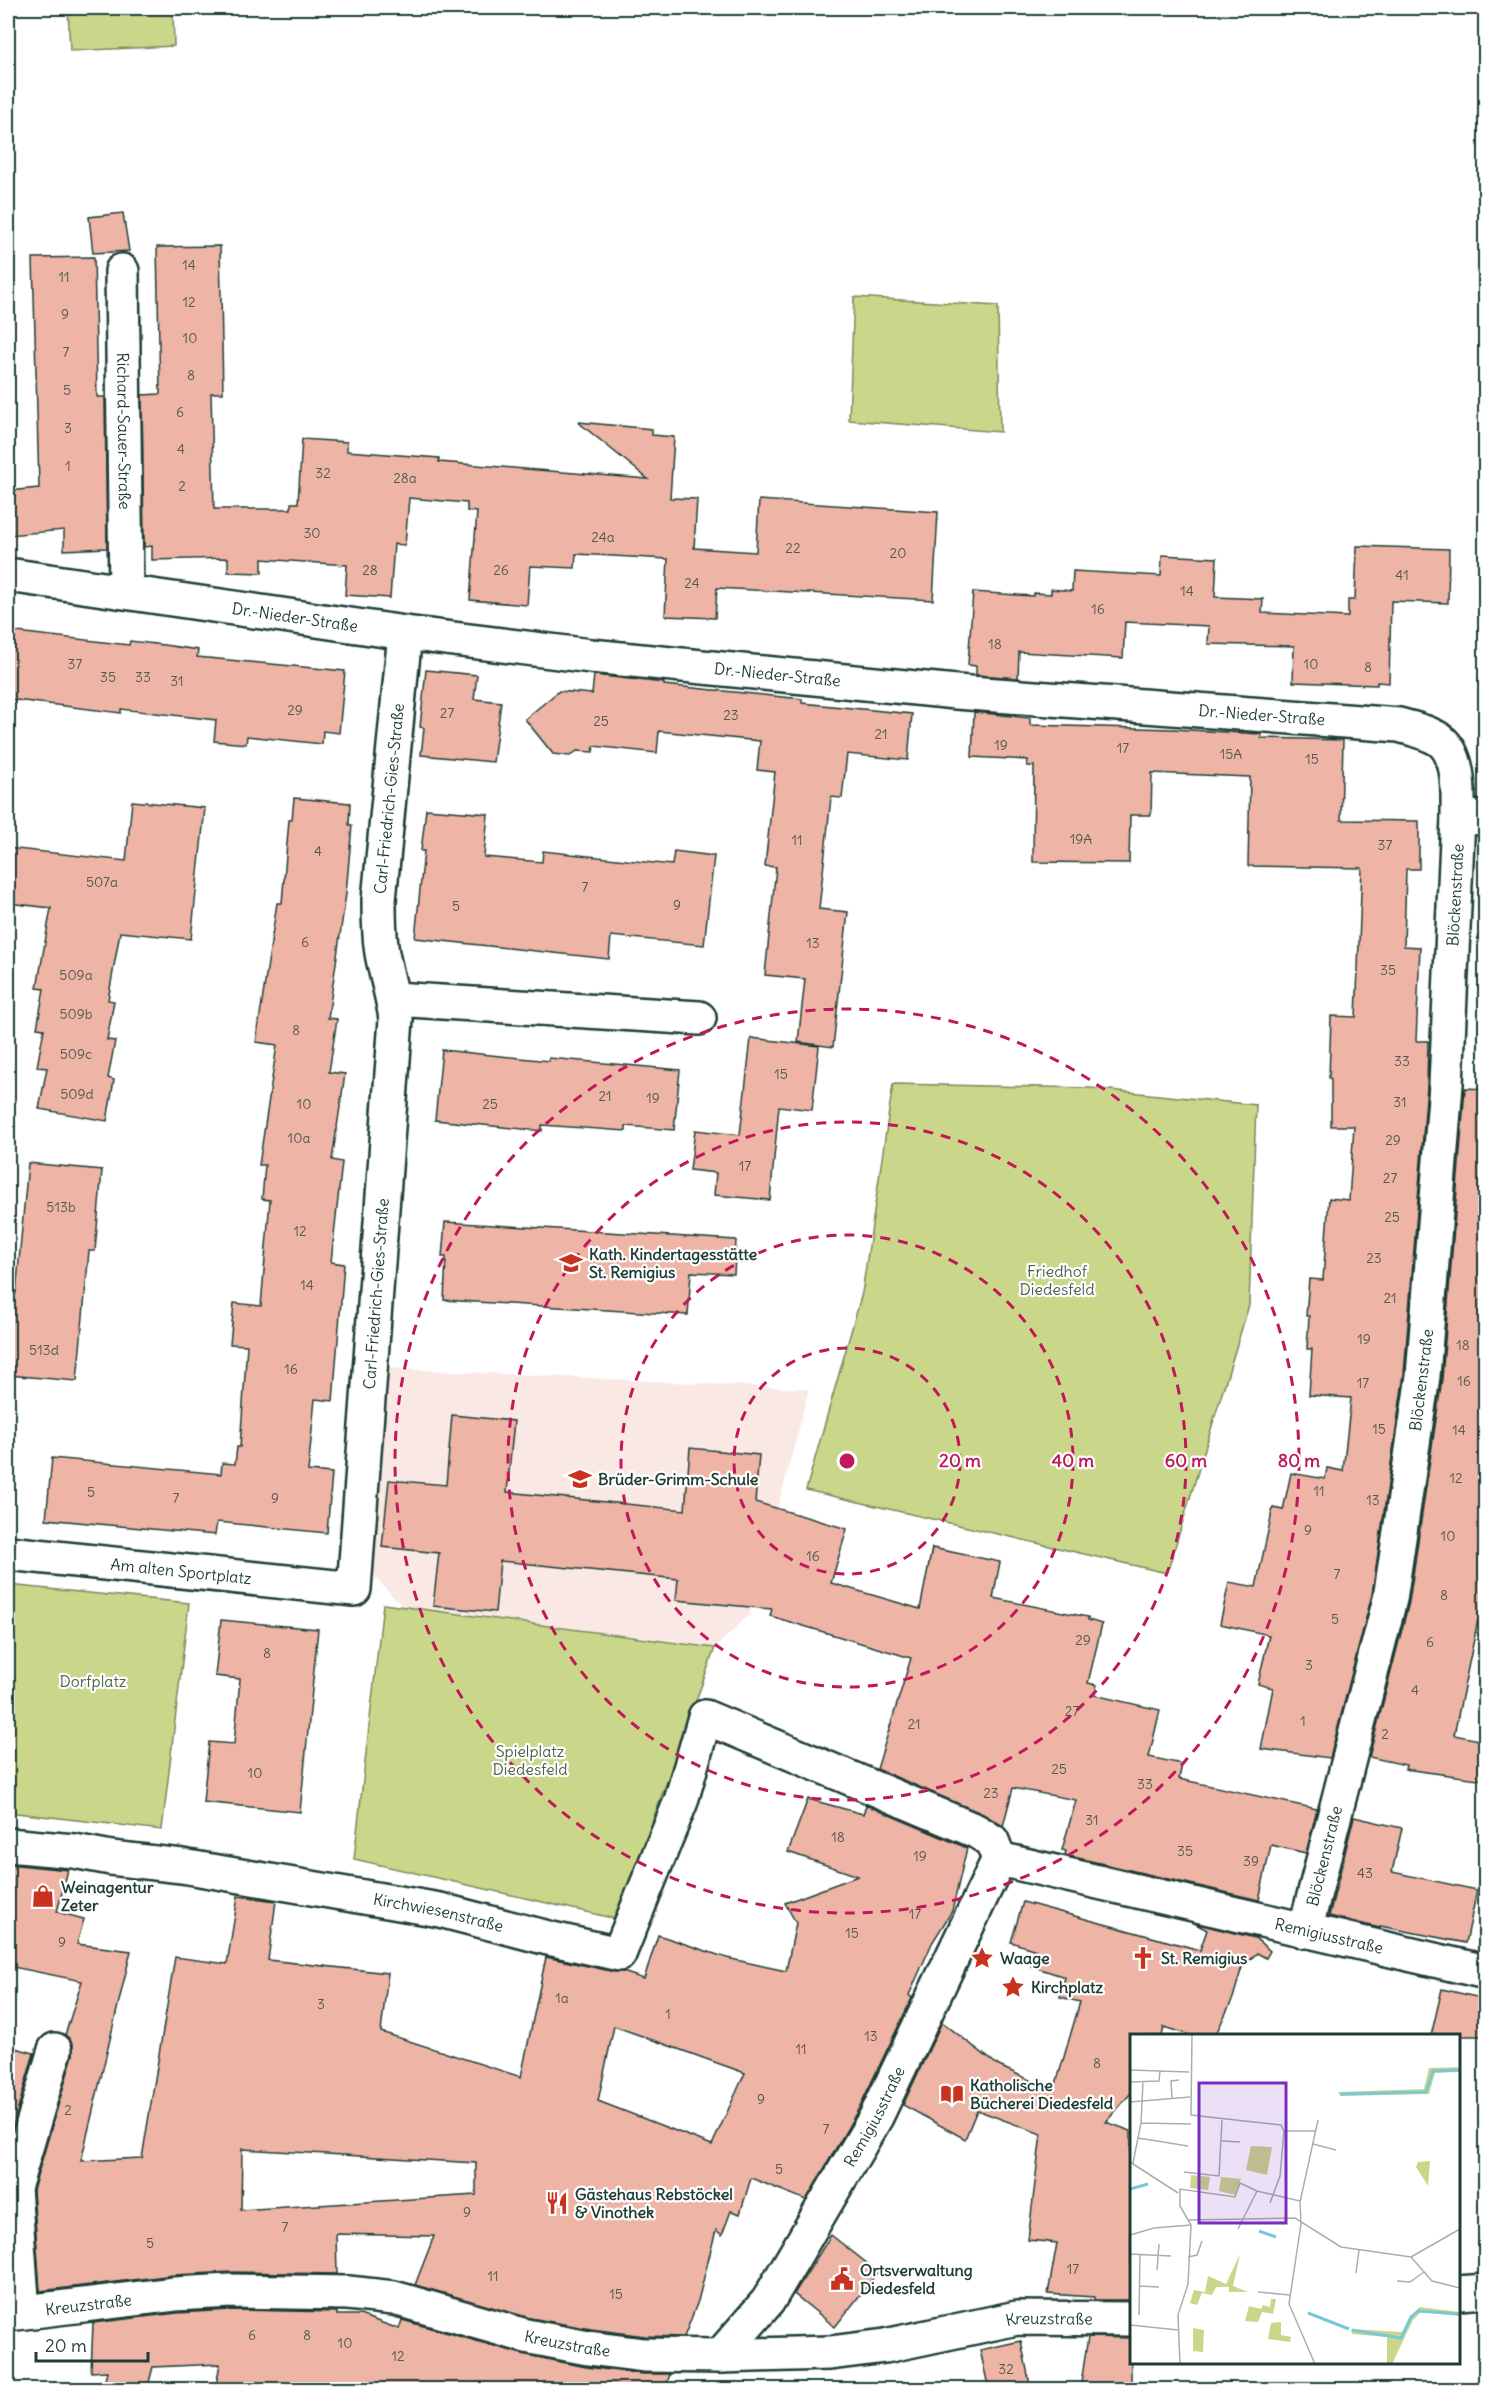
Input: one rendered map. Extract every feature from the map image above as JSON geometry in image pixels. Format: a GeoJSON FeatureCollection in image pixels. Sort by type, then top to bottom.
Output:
{"type":"FeatureCollection","features":[{"type":"Feature","properties":{"kind":"street","name":"Richard-Sauer-Straße"},"geometry":{"type":"LineString","coordinates":[[122,271],[126,592]]}},
{"type":"Feature","properties":{"kind":"street","name":"Dr.-Nieder-Straße"},"geometry":{"type":"LineString","coordinates":[[8,575],[405,633],[591,656],[956,692],[1399,725],[1421,731],[1442,741],[1455,768],[1458,789],[1472,818]]}},
{"type":"Feature","properties":{"kind":"street","name":"Carl-Friedrich-Gies-Straße"},"geometry":{"type":"LineString","coordinates":[[354,1589],[395,1030],[394,999],[382,955],[379,900],[405,633]]}},
{"type":"Feature","properties":{"kind":"street","name":"Blöckenstraße"},"geometry":{"type":"LineString","coordinates":[[1305,1931],[1390,1599],[1423,1376],[1446,1085],[1472,818]]}},
{"type":"Feature","properties":{"kind":"street"},"geometry":{"type":"LineString","coordinates":[[394,999],[699,1018]]}},
{"type":"Feature","properties":{"kind":"street","name":"Am alten Sportplatz"},"geometry":{"type":"LineString","coordinates":[[8,1553],[354,1589]]}},
{"type":"Feature","properties":{"kind":"street","name":"Kirchwiesenstraße"},"geometry":{"type":"LineString","coordinates":[[8,1845],[74,1851],[111,1858],[182,1866],[440,1910],[619,1954],[681,1801],[705,1717],[976,1832],[993,1842],[999,1859]]}},
{"type":"Feature","properties":{"kind":"street","name":"Remigiusstraße"},"geometry":{"type":"LineString","coordinates":[[720,2356],[768,2301],[854,2157],[876,2117],[999,1859],[1485,1972]]}},
{"type":"Feature","properties":{"kind":"street"},"geometry":{"type":"LineString","coordinates":[[15,2313],[14,2188],[55,2050]]}},
{"type":"Feature","properties":{"kind":"street","name":"Kreuzstraße"},"geometry":{"type":"LineString","coordinates":[[15,2313],[208,2292],[301,2290],[394,2298],[526,2336],[588,2348],[644,2355],[720,2356],[830,2353],[885,2346],[1017,2318],[1130,2319]]}},
{"type":"Feature","properties":{"kind":"street"},"geometry":{"type":"LineString","coordinates":[[1460,2293],[1485,2291]]}},
{"type":"Feature","properties":{"kind":"shaded area","name":"Brüder-Grimm-Schule"},"geometry":{"type":"Polygon","coordinates":[[[385,1368],[809,1389],[750,1614],[715,1648],[403,1607],[368,1570],[385,1368]]]}},
{"type":"Feature","properties":{"kind":"green space"},"geometry":{"type":"Polygon","coordinates":[[[68,8],[173,8],[174,46],[70,51],[68,8]]]}},
{"type":"Feature","properties":{"kind":"green space"},"geometry":{"type":"Polygon","coordinates":[[[854,297],[998,306],[1000,432],[849,420],[854,297]]]}},
{"type":"Feature","properties":{"kind":"green space","name":"Friedhof Diedesfeld"},"geometry":{"type":"Polygon","coordinates":[[[893,1084],[1090,1088],[1256,1105],[1249,1305],[1167,1573],[806,1490],[862,1293],[893,1084]]]}},
{"type":"Feature","properties":{"kind":"green space","name":"Dorfplatz"},"geometry":{"type":"Polygon","coordinates":[[[8,1585],[189,1603],[162,1830],[8,1812],[8,1585]]]}},
{"type":"Feature","properties":{"kind":"green space","name":"Spielplatz Diedesfeld"},"geometry":{"type":"Polygon","coordinates":[[[383,1604],[715,1648],[617,1919],[354,1859],[383,1604]]]}},
{"type":"Feature","properties":{"kind":"building"},"geometry":{"type":"Polygon","coordinates":[[[123,213],[129,251],[93,253],[89,217],[123,213]]]}},
{"type":"Feature","properties":{"kind":"building"},"geometry":{"type":"Polygon","coordinates":[[[220,246],[223,393],[211,393],[214,509],[291,509],[291,503],[298,503],[302,439],[347,442],[347,451],[439,458],[439,462],[648,479],[578,422],[652,429],[652,435],[674,437],[670,498],[697,499],[694,548],[756,552],[759,500],[938,512],[933,600],[717,588],[715,618],[665,616],[668,559],[576,554],[575,568],[530,566],[527,605],[470,600],[477,512],[467,511],[467,503],[409,498],[405,545],[394,544],[390,598],[345,595],[347,565],[262,559],[262,573],[228,572],[228,558],[152,560],[152,546],[144,547],[142,395],[160,394],[157,247],[220,246]]]}},
{"type":"Feature","properties":{"kind":"building"},"geometry":{"type":"Polygon","coordinates":[[[94,257],[97,397],[105,397],[107,548],[64,550],[64,530],[8,535],[8,491],[39,488],[33,258],[94,257]]]}},
{"type":"Feature","properties":{"kind":"building"},"geometry":{"type":"Polygon","coordinates":[[[1357,546],[1449,549],[1448,603],[1391,601],[1389,683],[1377,682],[1377,685],[1293,682],[1294,646],[1208,644],[1209,626],[1125,622],[1123,658],[1019,652],[1018,678],[976,675],[976,666],[968,665],[973,592],[1033,596],[1034,593],[1051,594],[1051,589],[1072,591],[1073,571],[1161,576],[1162,555],[1217,558],[1215,597],[1263,599],[1262,613],[1348,617],[1348,600],[1355,600],[1357,546]]]}},
{"type":"Feature","properties":{"kind":"building"},"geometry":{"type":"Polygon","coordinates":[[[8,631],[129,645],[130,641],[164,645],[198,650],[197,657],[345,671],[339,733],[323,731],[322,744],[247,736],[246,744],[214,741],[216,720],[121,709],[121,713],[8,699],[8,631]]]}},
{"type":"Feature","properties":{"kind":"building"},"geometry":{"type":"Polygon","coordinates":[[[426,670],[477,675],[474,699],[501,702],[493,762],[421,755],[424,728],[420,727],[426,670]]]}},
{"type":"Feature","properties":{"kind":"building"},"geometry":{"type":"Polygon","coordinates":[[[594,675],[664,683],[664,685],[802,699],[802,703],[912,714],[908,760],[847,754],[842,798],[831,797],[819,909],[848,912],[833,1047],[798,1042],[805,979],[765,975],[776,867],[765,866],[775,772],[757,770],[760,741],[659,731],[657,753],[594,746],[593,752],[577,751],[570,756],[553,754],[525,719],[559,691],[592,694],[594,675]]]}},
{"type":"Feature","properties":{"kind":"building"},"geometry":{"type":"Polygon","coordinates":[[[974,712],[1030,718],[1030,725],[1172,729],[1261,734],[1261,738],[1343,740],[1341,820],[1419,821],[1419,869],[1406,869],[1404,946],[1420,947],[1416,1041],[1428,1041],[1427,1086],[1404,1374],[1372,1595],[1330,1758],[1261,1749],[1273,1688],[1258,1684],[1269,1635],[1220,1624],[1229,1582],[1256,1587],[1273,1508],[1283,1510],[1291,1473],[1325,1479],[1327,1468],[1343,1471],[1351,1398],[1309,1395],[1312,1349],[1307,1349],[1309,1316],[1306,1316],[1309,1279],[1323,1280],[1329,1198],[1349,1200],[1354,1126],[1331,1126],[1331,1079],[1329,1078],[1331,1016],[1356,1017],[1362,868],[1248,866],[1250,777],[1152,773],[1151,815],[1130,815],[1129,863],[1033,862],[1034,766],[1027,766],[1028,760],[972,757],[974,712]]]}},
{"type":"Feature","properties":{"kind":"building"},"geometry":{"type":"Polygon","coordinates":[[[294,798],[350,803],[349,825],[352,825],[346,894],[328,1018],[337,1019],[329,1072],[345,1074],[332,1160],[342,1162],[331,1262],[344,1264],[333,1401],[315,1399],[308,1471],[332,1473],[327,1533],[217,1522],[215,1535],[46,1519],[52,1458],[221,1474],[222,1463],[235,1464],[237,1447],[240,1447],[247,1345],[230,1344],[234,1303],[261,1306],[270,1200],[262,1199],[265,1165],[259,1165],[277,1045],[256,1042],[277,903],[282,903],[289,820],[292,820],[294,798]]]}},
{"type":"Feature","properties":{"kind":"building"},"geometry":{"type":"Polygon","coordinates":[[[132,801],[205,808],[191,939],[120,932],[108,1000],[114,1001],[107,1040],[115,1041],[108,1078],[114,1080],[107,1121],[39,1109],[47,1068],[37,1067],[44,1029],[37,1028],[44,989],[37,988],[51,908],[8,903],[8,848],[126,861],[132,801]]]}},
{"type":"Feature","properties":{"kind":"building"},"geometry":{"type":"Polygon","coordinates":[[[426,809],[488,814],[484,857],[542,862],[543,851],[672,865],[674,851],[714,856],[704,945],[611,936],[609,959],[415,938],[426,809]]]}},
{"type":"Feature","properties":{"kind":"building"},"geometry":{"type":"Polygon","coordinates":[[[751,1038],[819,1046],[812,1110],[779,1106],[770,1200],[714,1195],[716,1173],[690,1170],[695,1130],[740,1135],[751,1038]]]}},
{"type":"Feature","properties":{"kind":"building"},"geometry":{"type":"Polygon","coordinates":[[[442,1050],[549,1061],[549,1058],[680,1070],[674,1130],[626,1126],[626,1131],[542,1125],[542,1131],[435,1120],[442,1050]]]}},
{"type":"Feature","properties":{"kind":"building"},"geometry":{"type":"Polygon","coordinates":[[[1465,1088],[1485,1089],[1485,1622],[1478,1620],[1454,1735],[1485,1741],[1485,1780],[1405,1769],[1406,1765],[1369,1757],[1409,1602],[1442,1379],[1465,1088]]]}},
{"type":"Feature","properties":{"kind":"building"},"geometry":{"type":"Polygon","coordinates":[[[28,1163],[102,1170],[95,1251],[89,1251],[77,1381],[8,1375],[8,1325],[11,1293],[16,1293],[28,1163]]]}},
{"type":"Feature","properties":{"kind":"building","name":"Kath. Kindertagesstätte St. Remigius"},"geometry":{"type":"Polygon","coordinates":[[[445,1222],[736,1240],[734,1274],[691,1272],[688,1315],[444,1300],[446,1257],[442,1257],[445,1222]]]}},
{"type":"Feature","properties":{"kind":"building"},"geometry":{"type":"Polygon","coordinates":[[[452,1415],[514,1421],[507,1492],[685,1510],[690,1448],[759,1455],[755,1502],[847,1529],[831,1583],[920,1609],[932,1548],[1000,1562],[993,1598],[1088,1617],[1088,1620],[1102,1624],[1088,1683],[1097,1685],[1094,1695],[1160,1710],[1149,1757],[1182,1764],[1179,1779],[1317,1809],[1306,1853],[1271,1845],[1259,1900],[1065,1855],[1066,1851],[1062,1850],[1076,1800],[1013,1788],[1003,1826],[983,1814],[877,1769],[911,1658],[770,1616],[772,1609],[676,1600],[678,1579],[500,1561],[495,1612],[433,1606],[439,1553],[382,1547],[389,1480],[446,1485],[452,1415]]]}},
{"type":"Feature","properties":{"kind":"building"},"geometry":{"type":"Polygon","coordinates":[[[221,1620],[318,1629],[300,1812],[203,1802],[209,1742],[234,1744],[240,1679],[215,1676],[221,1620]]]}},
{"type":"Feature","properties":{"kind":"building"},"geometry":{"type":"Polygon","coordinates":[[[808,1799],[863,1814],[866,1805],[967,1848],[952,1911],[932,1943],[909,1995],[912,1998],[859,2108],[806,2200],[751,2178],[740,2214],[731,2211],[722,2235],[716,2230],[698,2301],[684,2337],[645,2336],[530,2318],[415,2285],[434,2236],[336,2234],[337,2274],[231,2272],[174,2275],[40,2291],[33,2190],[73,2055],[73,2045],[65,2035],[82,1981],[8,1966],[8,1864],[68,1870],[57,1912],[84,1919],[77,1944],[131,1951],[81,2161],[142,2158],[175,1957],[227,1964],[238,1896],[276,1901],[268,1960],[388,1973],[381,2032],[521,2077],[546,1957],[623,1972],[644,1979],[658,1935],[727,1958],[786,1971],[796,1923],[785,1903],[858,1876],[788,1852],[808,1799]],[[614,2026],[598,2101],[712,2145],[745,2073],[614,2026]],[[242,2149],[241,2210],[476,2195],[476,2163],[242,2149]]]}},
{"type":"Feature","properties":{"kind":"building"},"geometry":{"type":"Polygon","coordinates":[[[1354,1817],[1402,1828],[1392,1872],[1477,1890],[1466,1943],[1380,1926],[1380,1928],[1329,1916],[1354,1817]]]}},
{"type":"Feature","properties":{"kind":"building"},"geometry":{"type":"Polygon","coordinates":[[[1023,1902],[1200,1950],[1207,1930],[1194,1923],[1255,1938],[1270,1951],[1266,1958],[1257,1953],[1242,1967],[1233,1998],[1216,2034],[1186,2034],[1164,2027],[1162,2034],[1130,2034],[1130,2094],[1106,2122],[1130,2131],[1130,2300],[1094,2300],[1094,2297],[1048,2294],[1057,2243],[1028,2240],[1041,2134],[977,2110],[965,2139],[903,2105],[942,2022],[999,2066],[1054,2091],[1080,2002],[1060,1997],[1065,1977],[1031,1966],[1036,1950],[1011,1942],[1023,1902]]]}},
{"type":"Feature","properties":{"kind":"building"},"geometry":{"type":"Polygon","coordinates":[[[1442,1989],[1485,1999],[1485,2036],[1431,2034],[1442,1989]]]}},
{"type":"Feature","properties":{"kind":"building"},"geometry":{"type":"Polygon","coordinates":[[[8,2046],[34,2053],[8,2144],[8,2046]]]}},
{"type":"Feature","properties":{"kind":"building"},"geometry":{"type":"Polygon","coordinates":[[[831,2235],[878,2272],[835,2327],[794,2294],[831,2235]]]}},
{"type":"Feature","properties":{"kind":"building"},"geometry":{"type":"Polygon","coordinates":[[[231,2310],[337,2312],[337,2315],[360,2315],[399,2329],[402,2320],[522,2354],[586,2367],[642,2374],[670,2374],[665,2390],[215,2390],[220,2364],[153,2367],[147,2390],[103,2390],[107,2371],[91,2372],[93,2323],[177,2313],[231,2310]]]}},
{"type":"Feature","properties":{"kind":"building"},"geometry":{"type":"Polygon","coordinates":[[[1088,2337],[1130,2338],[1131,2390],[1080,2390],[1088,2337]]]}},
{"type":"Feature","properties":{"kind":"building"},"geometry":{"type":"Polygon","coordinates":[[[1021,2341],[1031,2390],[989,2390],[980,2350],[1021,2341]]]}},
{"type":"Feature","properties":{"kind":"place","name":"Kath. Kindertagesstätte St. Remigius"},"geometry":{"type":"Point","coordinates":[571,1263]}},
{"type":"Feature","properties":{"kind":"place","name":"Brüder-Grimm-Schule"},"geometry":{"type":"Point","coordinates":[580,1479]}},
{"type":"Feature","properties":{"kind":"place","name":"Weinagentur Zeter"},"geometry":{"type":"Point","coordinates":[43,1896]}},
{"type":"Feature","properties":{"kind":"place","name":"Waage"},"geometry":{"type":"Point","coordinates":[982,1958]}},
{"type":"Feature","properties":{"kind":"place","name":"St. Remigius"},"geometry":{"type":"Point","coordinates":[1143,1958]}},
{"type":"Feature","properties":{"kind":"place","name":"Kirchplatz"},"geometry":{"type":"Point","coordinates":[1013,1987]}},
{"type":"Feature","properties":{"kind":"place","name":"Katholische Bücherei Diedesfeld"},"geometry":{"type":"Point","coordinates":[952,2094]}},
{"type":"Feature","properties":{"kind":"place","name":"Gästehaus Rebstöckel & Vinothek"},"geometry":{"type":"Point","coordinates":[557,2203]}},
{"type":"Feature","properties":{"kind":"place","name":"Ortsverwaltung Diedesfeld"},"geometry":{"type":"Point","coordinates":[842,2279]}}]}
